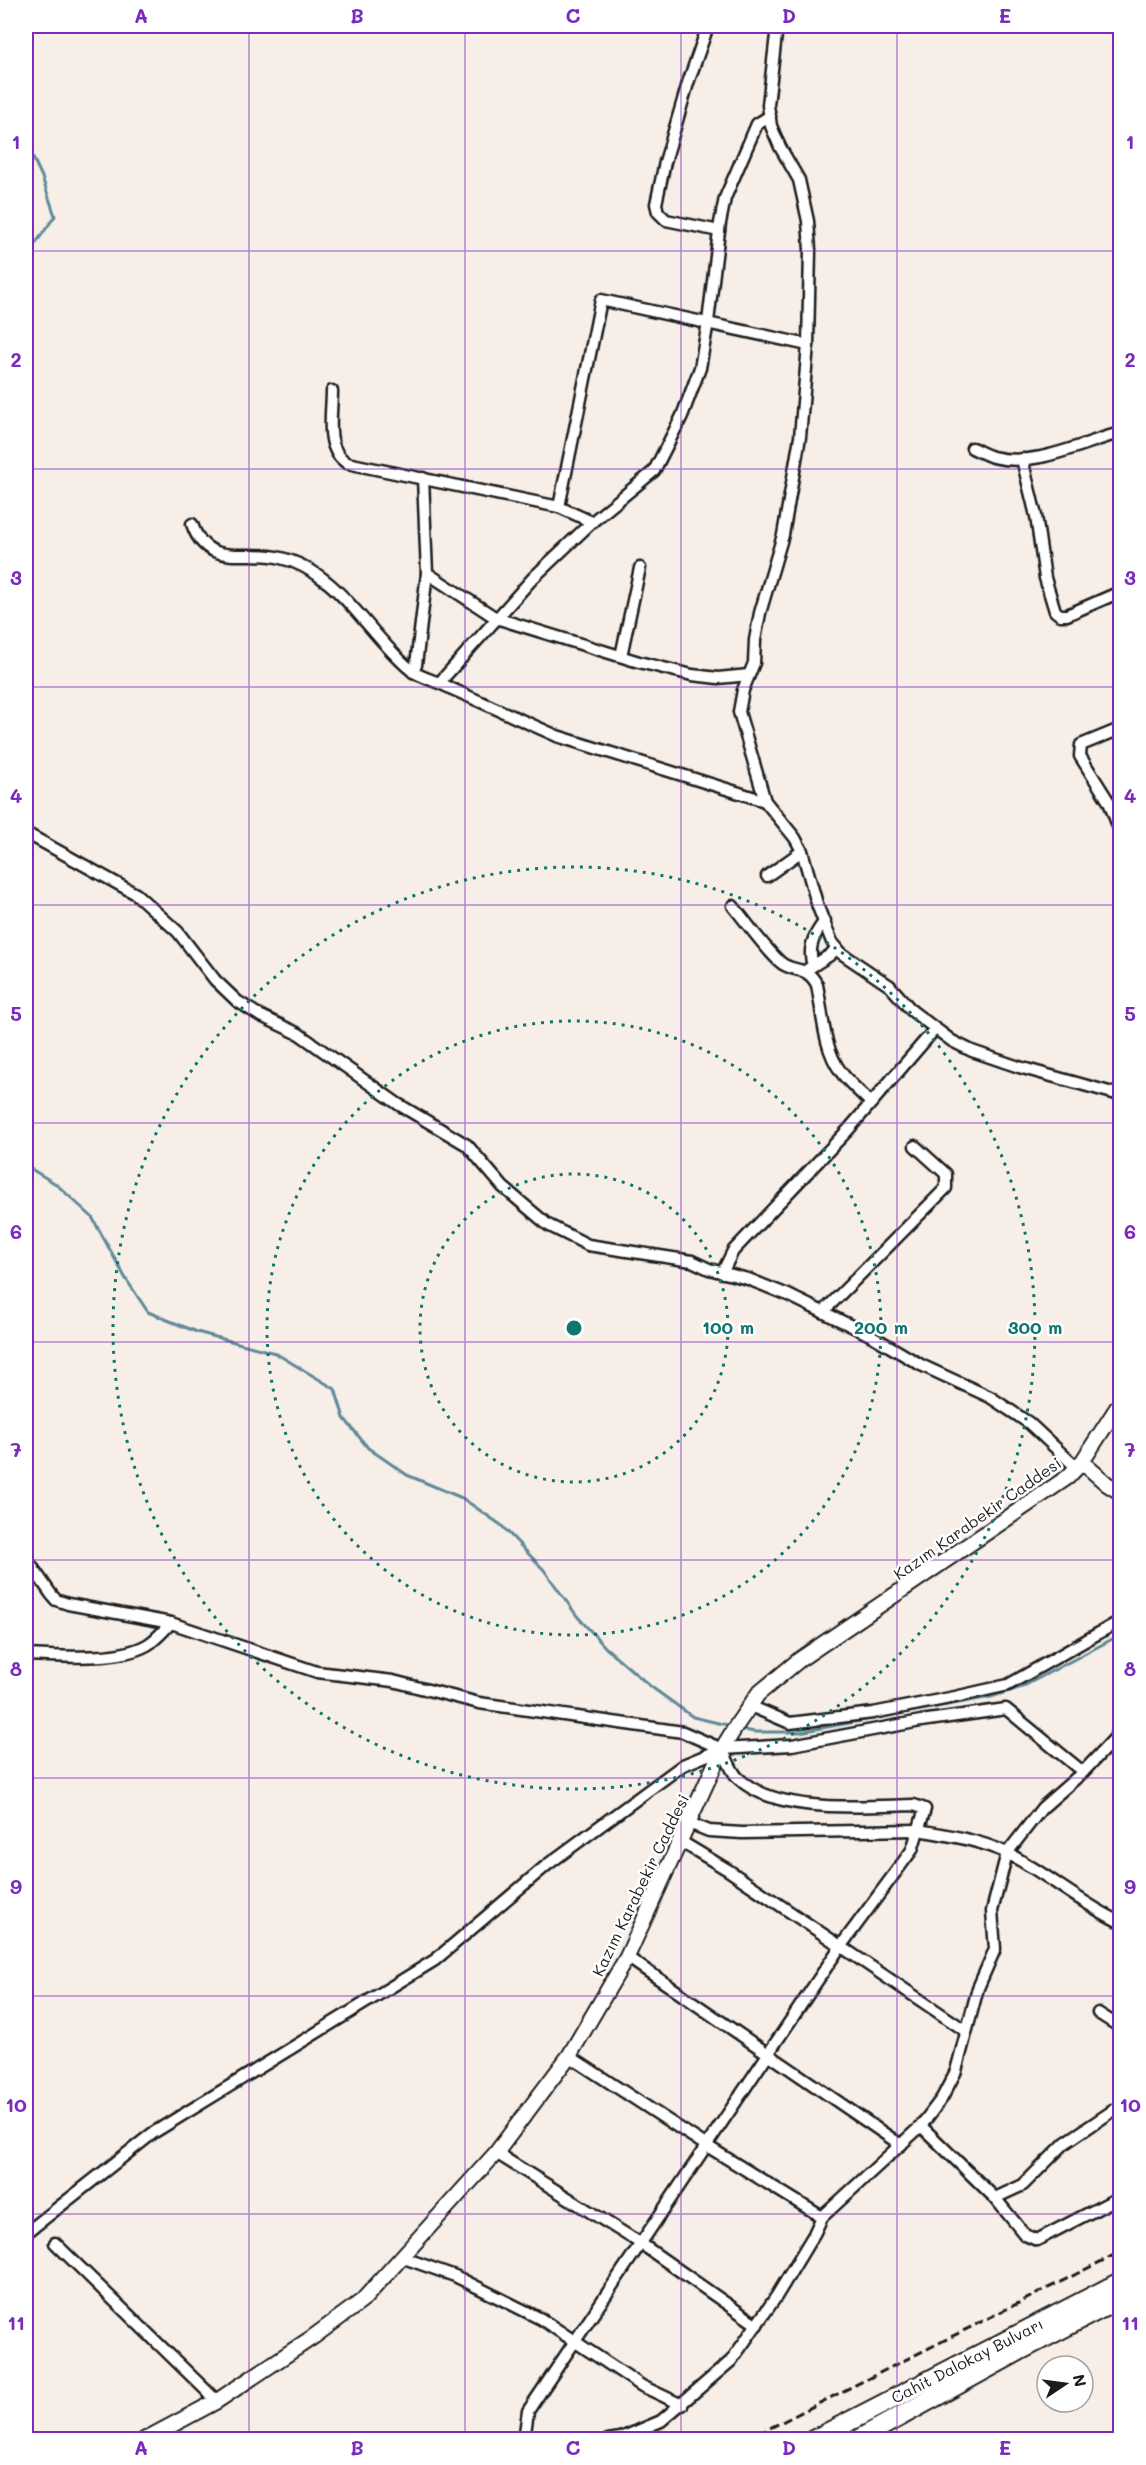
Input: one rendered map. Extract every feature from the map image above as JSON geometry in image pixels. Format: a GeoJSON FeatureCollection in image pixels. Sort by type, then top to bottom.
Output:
{"type":"FeatureCollection","features":[{"type":"Feature","properties":{"kind":"main road","name":"Cahit Dalokay Bulvarı"},"geometry":{"type":"LineString","coordinates":[[813,2439],[1120,2282]]}},
{"type":"Feature","properties":{"kind":"main road","name":"Cahit Dalokay Bulvarı"},"geometry":{"type":"LineString","coordinates":[[863,2438],[1019,2351],[1120,2299]]}},
{"type":"Feature","properties":{"kind":"street"},"geometry":{"type":"LineString","coordinates":[[708,26],[688,83],[665,162],[656,204],[658,212],[666,220],[719,231]]}},
{"type":"Feature","properties":{"kind":"street"},"geometry":{"type":"LineString","coordinates":[[777,26],[768,105],[780,147],[798,180],[808,221],[810,250],[808,345],[803,416],[792,489],[783,535],[760,613],[754,663],[743,690],[740,712],[765,801],[795,838],[802,851],[818,907],[832,942],[890,986],[912,1011],[952,1041],[972,1051],[1019,1067],[1120,1095]]}},
{"type":"Feature","properties":{"kind":"street"},"geometry":{"type":"LineString","coordinates":[[440,682],[533,578],[592,522],[654,471],[682,416],[697,376],[708,322],[725,198],[758,124],[770,116]]}},
{"type":"Feature","properties":{"kind":"street"},"geometry":{"type":"LineString","coordinates":[[559,507],[601,300],[808,345]]}},
{"type":"Feature","properties":{"kind":"street"},"geometry":{"type":"LineString","coordinates":[[332,391],[332,442],[335,453],[351,466],[423,478],[559,507],[592,522]]}},
{"type":"Feature","properties":{"kind":"street"},"geometry":{"type":"LineString","coordinates":[[972,448],[991,457],[1022,459],[1059,452],[1120,433]]}},
{"type":"Feature","properties":{"kind":"street"},"geometry":{"type":"LineString","coordinates":[[1022,459],[1036,516],[1045,578],[1055,611],[1060,615],[1067,615],[1120,592]]}},
{"type":"Feature","properties":{"kind":"street"},"geometry":{"type":"LineString","coordinates":[[413,672],[416,665],[427,573],[423,478]]}},
{"type":"Feature","properties":{"kind":"street"},"geometry":{"type":"LineString","coordinates":[[192,524],[201,542],[212,551],[229,555],[278,557],[302,566],[325,580],[345,597],[381,643],[413,672],[440,682],[557,736],[765,801]]}},
{"type":"Feature","properties":{"kind":"street"},"geometry":{"type":"LineString","coordinates":[[621,656],[640,568]]}},
{"type":"Feature","properties":{"kind":"street"},"geometry":{"type":"LineString","coordinates":[[427,573],[496,618],[621,656],[705,677],[731,678],[749,675]]}},
{"type":"Feature","properties":{"kind":"street"},"geometry":{"type":"LineString","coordinates":[[1118,826],[1109,802],[1080,756],[1079,749],[1081,745],[1120,729]]}},
{"type":"Feature","properties":{"kind":"street"},"geometry":{"type":"LineString","coordinates":[[26,833],[136,894],[178,932],[215,980],[237,1001],[259,1015],[299,1034],[381,1092],[467,1145],[503,1187],[548,1225],[588,1245],[676,1258],[748,1279],[788,1294],[872,1336],[921,1365],[990,1397],[1042,1433],[1079,1465],[1120,1492]]}},
{"type":"Feature","properties":{"kind":"street"},"geometry":{"type":"LineString","coordinates":[[767,876],[802,851]]}},
{"type":"Feature","properties":{"kind":"street"},"geometry":{"type":"LineString","coordinates":[[733,906],[780,963],[809,968],[837,948]]}},
{"type":"Feature","properties":{"kind":"street"},"geometry":{"type":"LineString","coordinates":[[825,921],[812,943],[809,968],[817,985],[826,1037],[841,1073],[871,1103]]}},
{"type":"Feature","properties":{"kind":"street"},"geometry":{"type":"LineString","coordinates":[[723,1273],[733,1251],[871,1103],[935,1029]]}},
{"type":"Feature","properties":{"kind":"street"},"geometry":{"type":"LineString","coordinates":[[823,1312],[946,1188],[946,1174],[915,1146]]}},
{"type":"Feature","properties":{"kind":"street","name":"Kazım Karabekir Caddesi"},"geometry":{"type":"LineString","coordinates":[[144,2439],[217,2402],[362,2301],[496,2153],[569,2056],[627,1957],[722,1749],[758,1694],[800,1660],[1068,1477],[1079,1465],[1120,1402]]}},
{"type":"Feature","properties":{"kind":"street"},"geometry":{"type":"LineString","coordinates":[[26,1558],[56,1600],[68,1604],[171,1623],[317,1672],[393,1681],[479,1703],[683,1732],[722,1749],[737,1777],[764,1794],[809,1806],[914,1806],[925,1809],[912,1850],[840,1947],[528,2411],[524,2439]]}},
{"type":"Feature","properties":{"kind":"street"},"geometry":{"type":"LineString","coordinates":[[750,1706],[790,1723],[873,1713],[965,1695],[1008,1685],[1120,1621]]}},
{"type":"Feature","properties":{"kind":"street"},"geometry":{"type":"LineString","coordinates":[[26,1655],[72,1656],[134,1650],[147,1645],[171,1623]]}},
{"type":"Feature","properties":{"kind":"street"},"geometry":{"type":"LineString","coordinates":[[26,2233],[153,2133],[435,1960],[547,1865],[683,1765],[722,1749],[792,1745],[921,1721],[1006,1709],[1083,1772]]}},
{"type":"Feature","properties":{"kind":"street"},"geometry":{"type":"LineString","coordinates":[[608,2439],[621,2438],[661,2421],[731,2361],[757,2325],[814,2234],[822,2217],[921,2126],[942,2098],[956,2071],[978,1988],[994,1949],[992,1911],[1007,1853],[1042,1808],[1083,1772],[1115,1738],[1120,1724]]}},
{"type":"Feature","properties":{"kind":"street"},"geometry":{"type":"LineString","coordinates":[[688,1823],[709,1831],[742,1833],[918,1830],[983,1844],[1007,1853],[1100,1912],[1120,1922]]}},
{"type":"Feature","properties":{"kind":"street"},"geometry":{"type":"LineString","coordinates":[[680,1841],[728,1870],[966,2031]]}},
{"type":"Feature","properties":{"kind":"street"},"geometry":{"type":"LineString","coordinates":[[627,1957],[901,2145]]}},
{"type":"Feature","properties":{"kind":"street"},"geometry":{"type":"LineString","coordinates":[[1098,2013],[1120,2027]]}},
{"type":"Feature","properties":{"kind":"street"},"geometry":{"type":"LineString","coordinates":[[569,2056],[707,2146],[822,2217]]}},
{"type":"Feature","properties":{"kind":"street"},"geometry":{"type":"LineString","coordinates":[[995,2198],[1023,2185],[1065,2143],[1120,2106]]}},
{"type":"Feature","properties":{"kind":"street"},"geometry":{"type":"LineString","coordinates":[[921,2126],[995,2198],[1025,2235],[1037,2240],[1120,2197]]}},
{"type":"Feature","properties":{"kind":"street"},"geometry":{"type":"LineString","coordinates":[[496,2153],[639,2243],[757,2325]]}},
{"type":"Feature","properties":{"kind":"street"},"geometry":{"type":"LineString","coordinates":[[56,2243],[217,2402]]}},
{"type":"Feature","properties":{"kind":"street"},"geometry":{"type":"LineString","coordinates":[[401,2258],[455,2276],[541,2319],[642,2386],[682,2405]]}},
{"type":"Feature","properties":{"kind":"waterway"},"geometry":{"type":"LineString","coordinates":[[26,143],[42,177],[55,216],[26,257]]}},
{"type":"Feature","properties":{"kind":"waterway"},"geometry":{"type":"LineString","coordinates":[[26,1166],[56,1184],[92,1217],[126,1279],[148,1312],[197,1332],[275,1353],[335,1389],[344,1418],[368,1448],[407,1475],[462,1498],[501,1525],[544,1570],[577,1616],[606,1648],[650,1686],[693,1717],[731,1726]]}},
{"type":"Feature","properties":{"kind":"waterway"},"geometry":{"type":"LineString","coordinates":[[740,1729],[754,1732],[800,1732],[991,1697],[1022,1687],[1120,1635]]}},
{"type":"Feature","properties":{"kind":"railway"},"geometry":{"type":"LineString","coordinates":[[746,2440],[1120,2252]]}}]}
